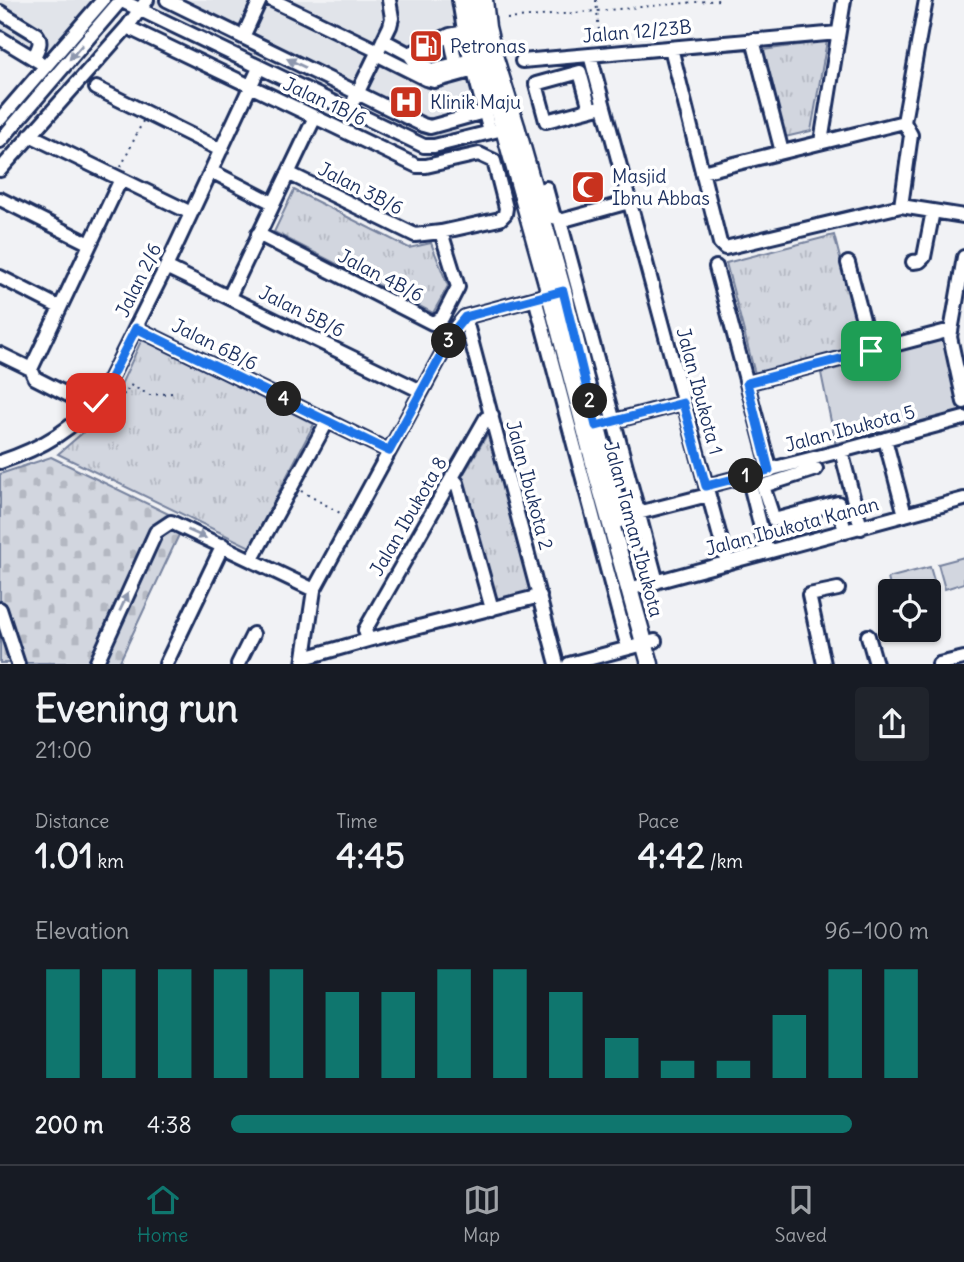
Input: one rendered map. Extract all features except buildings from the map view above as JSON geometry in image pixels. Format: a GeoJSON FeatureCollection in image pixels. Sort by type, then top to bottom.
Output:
{"type":"FeatureCollection","features":[{"type":"Feature","properties":{"kind":"main road","name":"Jalan Taman Ibukota"},"geometry":{"type":"LineString","coordinates":[[472,0],[481,55],[549,294],[589,476],[634,588]]}},
{"type":"Feature","properties":{"kind":"main road","name":"Jalan Taman Ibukota"},"geometry":{"type":"LineString","coordinates":[[484,0],[503,129],[552,219],[549,294],[596,426],[634,588],[650,643],[661,663]]}},
{"type":"Feature","properties":{"kind":"main road","name":"Jalan Taman Ibukota"},"geometry":{"type":"LineString","coordinates":[[650,643],[650,663]]}},
{"type":"Feature","properties":{"kind":"street"},"geometry":{"type":"LineString","coordinates":[[0,119],[103,0]]}},
{"type":"Feature","properties":{"kind":"street"},"geometry":{"type":"LineString","coordinates":[[0,141],[120,0],[144,5],[259,68],[424,146],[434,146],[503,129]]}},
{"type":"Feature","properties":{"kind":"street"},"geometry":{"type":"LineString","coordinates":[[167,0],[422,125],[430,127],[484,112]]}},
{"type":"Feature","properties":{"kind":"street"},"geometry":{"type":"LineString","coordinates":[[243,37],[260,0]]}},
{"type":"Feature","properties":{"kind":"street"},"geometry":{"type":"LineString","coordinates":[[272,0],[379,49],[426,79],[434,81],[472,65]]}},
{"type":"Feature","properties":{"kind":"street"},"geometry":{"type":"LineString","coordinates":[[349,110],[392,18],[391,0]]}},
{"type":"Feature","properties":{"kind":"street"},"geometry":{"type":"LineString","coordinates":[[460,0],[484,112],[503,129]]}},
{"type":"Feature","properties":{"kind":"street"},"geometry":{"type":"LineString","coordinates":[[821,142],[844,0]]}},
{"type":"Feature","properties":{"kind":"street"},"geometry":{"type":"LineString","coordinates":[[901,206],[911,135],[904,122],[926,0]]}},
{"type":"Feature","properties":{"kind":"street"},"geometry":{"type":"LineString","coordinates":[[0,170],[144,5]]}},
{"type":"Feature","properties":{"kind":"street"},"geometry":{"type":"LineString","coordinates":[[0,12],[36,34],[40,45],[34,57]]}},
{"type":"Feature","properties":{"kind":"street","name":"Jalan 1B/6"},"geometry":{"type":"LineString","coordinates":[[127,27],[417,166],[479,153],[494,162],[499,180]]}},
{"type":"Feature","properties":{"kind":"street"},"geometry":{"type":"LineString","coordinates":[[379,49],[409,54],[465,32]]}},
{"type":"Feature","properties":{"kind":"street","name":"Jalan 12/23B"},"geometry":{"type":"LineString","coordinates":[[522,61],[838,33]]}},
{"type":"Feature","properties":{"kind":"street"},"geometry":{"type":"LineString","coordinates":[[450,36],[456,64]]}},
{"type":"Feature","properties":{"kind":"street"},"geometry":{"type":"LineString","coordinates":[[0,38],[34,57],[45,67]]}},
{"type":"Feature","properties":{"kind":"street"},"geometry":{"type":"LineString","coordinates":[[753,40],[782,152]]}},
{"type":"Feature","properties":{"kind":"street"},"geometry":{"type":"LineString","coordinates":[[671,48],[720,243],[724,248],[901,206],[964,216]]}},
{"type":"Feature","properties":{"kind":"street"},"geometry":{"type":"LineString","coordinates":[[409,54],[415,62],[432,70],[456,64],[472,65]]}},
{"type":"Feature","properties":{"kind":"street","name":"Jalan Ibukota 1"},"geometry":{"type":"LineString","coordinates":[[595,54],[603,106],[727,563]]}},
{"type":"Feature","properties":{"kind":"street","name":"Jalan 2/6"},"geometry":{"type":"LineString","coordinates":[[0,462],[45,444],[78,420],[103,393],[166,267],[259,68]]}},
{"type":"Feature","properties":{"kind":"street"},"geometry":{"type":"LineString","coordinates":[[590,109],[580,72],[536,84],[546,121],[603,106]]}},
{"type":"Feature","properties":{"kind":"street"},"geometry":{"type":"LineString","coordinates":[[96,88],[221,150]]}},
{"type":"Feature","properties":{"kind":"street"},"geometry":{"type":"LineString","coordinates":[[229,297],[315,117]]}},
{"type":"Feature","properties":{"kind":"street"},"geometry":{"type":"LineString","coordinates":[[702,172],[904,122]]}},
{"type":"Feature","properties":{"kind":"street"},"geometry":{"type":"LineString","coordinates":[[30,135],[191,213]]}},
{"type":"Feature","properties":{"kind":"street"},"geometry":{"type":"LineString","coordinates":[[211,172],[273,203]]}},
{"type":"Feature","properties":{"kind":"street","name":"Jalan 3B/6"},"geometry":{"type":"LineString","coordinates":[[288,173],[415,235],[500,219],[506,208],[499,180]]}},
{"type":"Feature","properties":{"kind":"street"},"geometry":{"type":"LineString","coordinates":[[31,369],[119,178]]}},
{"type":"Feature","properties":{"kind":"street"},"geometry":{"type":"LineString","coordinates":[[0,199],[90,244]]}},
{"type":"Feature","properties":{"kind":"street"},"geometry":{"type":"LineString","coordinates":[[629,202],[552,219],[614,421],[657,582]]}},
{"type":"Feature","properties":{"kind":"street"},"geometry":{"type":"LineString","coordinates":[[913,262],[925,257],[933,211]]}},
{"type":"Feature","properties":{"kind":"street","name":"Jalan 4B/6"},"geometry":{"type":"LineString","coordinates":[[258,234],[432,323],[442,318],[458,287],[441,232]]}},
{"type":"Feature","properties":{"kind":"street"},"geometry":{"type":"LineString","coordinates":[[964,257],[950,337],[964,402]]}},
{"type":"Feature","properties":{"kind":"street"},"geometry":{"type":"LineString","coordinates":[[848,263],[871,351]]}},
{"type":"Feature","properties":{"kind":"street","name":"Jalan 5B/6"},"geometry":{"type":"LineString","coordinates":[[166,267],[421,391]]}},
{"type":"Feature","properties":{"kind":"street"},"geometry":{"type":"LineString","coordinates":[[716,267],[769,470]]}},
{"type":"Feature","properties":{"kind":"street"},"geometry":{"type":"LineString","coordinates":[[0,277],[59,307]]}},
{"type":"Feature","properties":{"kind":"street"},"geometry":{"type":"LineString","coordinates":[[540,596],[368,640],[303,661],[314,590],[456,328],[465,317],[549,294]]}},
{"type":"Feature","properties":{"kind":"street","name":"Jalan Ibukota 2"},"geometry":{"type":"LineString","coordinates":[[465,317],[557,663]]}},
{"type":"Feature","properties":{"kind":"street","name":"Jalan 6B/6"},"geometry":{"type":"LineString","coordinates":[[136,328],[389,451]]}},
{"type":"Feature","properties":{"kind":"street"},"geometry":{"type":"LineString","coordinates":[[747,383],[951,330]]}},
{"type":"Feature","properties":{"kind":"street"},"geometry":{"type":"LineString","coordinates":[[0,354],[31,369],[35,378],[92,407]]}},
{"type":"Feature","properties":{"kind":"street"},"geometry":{"type":"LineString","coordinates":[[596,426],[683,403]]}},
{"type":"Feature","properties":{"kind":"street","name":"Jalan Ibukota 8"},"geometry":{"type":"LineString","coordinates":[[368,640],[365,630],[486,418],[492,415]]}},
{"type":"Feature","properties":{"kind":"street","name":"Jalan Ibukota 5"},"geometry":{"type":"LineString","coordinates":[[638,513],[748,476],[769,470],[786,472],[841,452],[964,418]]}},
{"type":"Feature","properties":{"kind":"street"},"geometry":{"type":"LineString","coordinates":[[252,559],[328,420]]}},
{"type":"Feature","properties":{"kind":"street"},"geometry":{"type":"LineString","coordinates":[[885,439],[905,515]]}},
{"type":"Feature","properties":{"kind":"street"},"geometry":{"type":"LineString","coordinates":[[841,452],[861,528]]}},
{"type":"Feature","properties":{"kind":"street"},"geometry":{"type":"LineString","coordinates":[[816,470],[786,472],[763,486],[774,520],[838,503],[845,532]]}},
{"type":"Feature","properties":{"kind":"street"},"geometry":{"type":"LineString","coordinates":[[589,476],[628,648]]}},
{"type":"Feature","properties":{"kind":"street"},"geometry":{"type":"LineString","coordinates":[[748,476],[767,552]]}},
{"type":"Feature","properties":{"kind":"street"},"geometry":{"type":"LineString","coordinates":[[452,477],[457,483],[492,609]]}},
{"type":"Feature","properties":{"kind":"street","name":"Jalan Ibukota Kanan"},"geometry":{"type":"LineString","coordinates":[[634,588],[964,499]]}},
{"type":"Feature","properties":{"kind":"street"},"geometry":{"type":"LineString","coordinates":[[96,663],[156,532],[171,522],[314,590]]}},
{"type":"Feature","properties":{"kind":"street"},"geometry":{"type":"LineString","coordinates":[[166,663],[223,545]]}},
{"type":"Feature","properties":{"kind":"street"},"geometry":{"type":"LineString","coordinates":[[824,663],[809,595],[838,589]]}},
{"type":"Feature","properties":{"kind":"street"},"geometry":{"type":"LineString","coordinates":[[0,610],[18,663]]}},
{"type":"Feature","properties":{"kind":"street"},"geometry":{"type":"LineString","coordinates":[[238,663],[253,634]]}},
{"type":"Feature","properties":{"kind":"street"},"geometry":{"type":"LineString","coordinates":[[868,636],[876,663]]}},
{"type":"Feature","properties":{"kind":"street"},"geometry":{"type":"LineString","coordinates":[[569,663],[650,643]]}},
{"type":"Feature","properties":{"kind":"street"},"geometry":{"type":"LineString","coordinates":[[940,663],[964,658]]}},
{"type":"Feature","properties":{"kind":"path"},"geometry":{"type":"LineString","coordinates":[[595,54],[596,0]]}},
{"type":"Feature","properties":{"kind":"path"},"geometry":{"type":"LineString","coordinates":[[507,19],[719,0]]}},
{"type":"Feature","properties":{"kind":"path"},"geometry":{"type":"LineString","coordinates":[[119,178],[147,113]]}},
{"type":"Feature","properties":{"kind":"path"},"geometry":{"type":"LineString","coordinates":[[107,384],[125,394],[130,385],[150,395],[172,393]]}},
{"type":"Feature","properties":{"kind":"path"},"geometry":{"type":"LineString","coordinates":[[292,486],[352,519]]}},
{"type":"Feature","properties":{"kind":"shaded area"},"geometry":{"type":"Polygon","coordinates":[[[0,0],[93,0],[34,67],[0,49],[0,0]]]}},
{"type":"Feature","properties":{"kind":"shaded area"},"geometry":{"type":"Polygon","coordinates":[[[143,0],[466,0],[492,119],[431,138],[143,0]]]}},
{"type":"Feature","properties":{"kind":"green space"},"geometry":{"type":"Polygon","coordinates":[[[827,41],[811,131],[785,137],[763,50],[827,41]]]}},
{"type":"Feature","properties":{"kind":"green space"},"geometry":{"type":"Polygon","coordinates":[[[294,190],[409,248],[431,243],[448,286],[433,313],[274,232],[294,190]]]}},
{"type":"Feature","properties":{"kind":"green space"},"geometry":{"type":"Polygon","coordinates":[[[834,235],[863,347],[755,374],[726,263],[834,235]]]}},
{"type":"Feature","properties":{"kind":"green space"},"geometry":{"type":"Polygon","coordinates":[[[946,338],[962,411],[836,446],[821,373],[946,338]]]}},
{"type":"Feature","properties":{"kind":"green space"},"geometry":{"type":"Polygon","coordinates":[[[150,339],[314,424],[250,547],[58,454],[101,417],[113,402],[141,341],[150,339]]]}},
{"type":"Feature","properties":{"kind":"green space"},"geometry":{"type":"Polygon","coordinates":[[[488,433],[532,592],[495,601],[460,480],[488,433]]]}},
{"type":"Feature","properties":{"kind":"green space"},"geometry":{"type":"Polygon","coordinates":[[[51,457],[185,522],[119,663],[0,663],[0,474],[51,457]]]}},
{"type":"Feature","properties":{"kind":"green space"},"geometry":{"type":"Polygon","coordinates":[[[964,557],[964,583],[945,589],[938,564],[964,557]]]}},
{"type":"Feature","properties":{"kind":"green space"},"geometry":{"type":"Polygon","coordinates":[[[930,567],[934,579],[888,579],[930,567]]]}},
{"type":"Feature","properties":{"kind":"place","name":"Petronas"},"geometry":{"type":"Point","coordinates":[426,46]}},
{"type":"Feature","properties":{"kind":"place","name":"Klinik Maju"},"geometry":{"type":"Point","coordinates":[406,102]}},
{"type":"Feature","properties":{"kind":"place","name":"Masjid Ibnu Abbas"},"geometry":{"type":"Point","coordinates":[588,187]}},
{"type":"Feature","properties":{"kind":"route"},"geometry":{"type":"LineString","coordinates":[[96,403],[136,328],[389,451],[456,328],[465,317],[563,291],[596,426],[683,403],[706,486],[769,470],[747,383],[871,351]]}}]}
